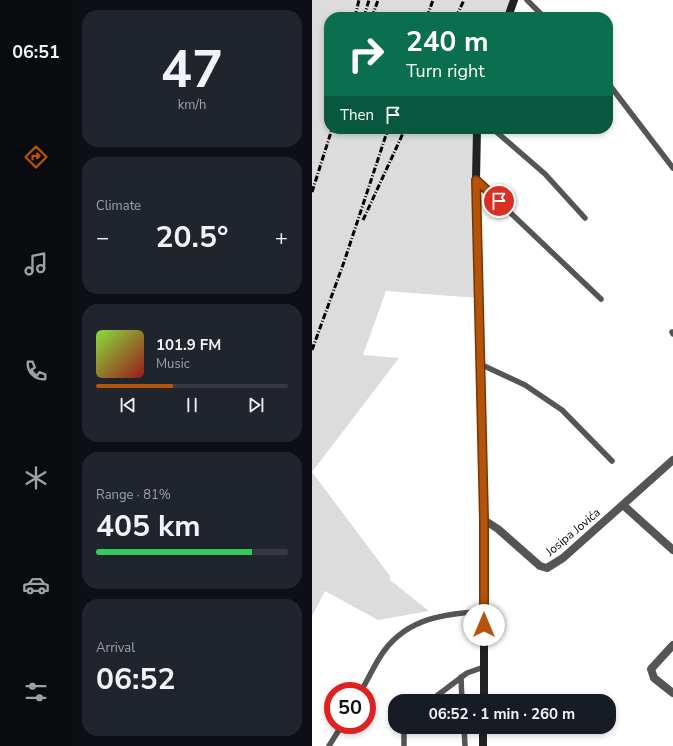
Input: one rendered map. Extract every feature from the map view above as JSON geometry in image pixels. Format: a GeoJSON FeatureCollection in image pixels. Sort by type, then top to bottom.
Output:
{"type":"FeatureCollection","features":[{"type":"Feature","properties":{"kind":"main road"},"geometry":{"type":"LineString","coordinates":[[510,12],[514,0]]}},
{"type":"Feature","properties":{"kind":"main road"},"geometry":{"type":"LineString","coordinates":[[477,134],[476,180],[484,520],[484,694]]}},
{"type":"Feature","properties":{"kind":"main road"},"geometry":{"type":"LineString","coordinates":[[483,746],[484,734]]}},
{"type":"Feature","properties":{"kind":"street","name":"Josipa Jovića"},"geometry":{"type":"LineString","coordinates":[[484,520],[498,528],[540,566],[547,568],[563,558],[673,460]]}},
{"type":"Feature","properties":{"kind":"street"},"geometry":{"type":"LineString","coordinates":[[623,505],[673,550]]}},
{"type":"Feature","properties":{"kind":"street"},"geometry":{"type":"LineString","coordinates":[[673,645],[651,669],[654,678],[673,693]]}},
{"type":"Feature","properties":{"kind":"lane"},"geometry":{"type":"LineString","coordinates":[[527,0],[539,12]]}},
{"type":"Feature","properties":{"kind":"lane"},"geometry":{"type":"LineString","coordinates":[[613,90],[673,168]]}},
{"type":"Feature","properties":{"kind":"lane"},"geometry":{"type":"LineString","coordinates":[[499,134],[545,174],[585,218]]}},
{"type":"Feature","properties":{"kind":"lane"},"geometry":{"type":"LineString","coordinates":[[476,180],[601,299]]}},
{"type":"Feature","properties":{"kind":"lane"},"geometry":{"type":"LineString","coordinates":[[480,364],[525,385],[562,410],[612,461]]}},
{"type":"Feature","properties":{"kind":"lane"},"geometry":{"type":"LineString","coordinates":[[366,682],[384,650],[400,634],[415,623],[438,616],[484,611]]}},
{"type":"Feature","properties":{"kind":"lane"},"geometry":{"type":"LineString","coordinates":[[439,694],[473,669],[484,667]]}},
{"type":"Feature","properties":{"kind":"lane"},"geometry":{"type":"LineString","coordinates":[[461,677],[462,694]]}},
{"type":"Feature","properties":{"kind":"lane"},"geometry":{"type":"LineString","coordinates":[[330,746],[337,734]]}},
{"type":"Feature","properties":{"kind":"lane"},"geometry":{"type":"LineString","coordinates":[[404,734],[404,746]]}},
{"type":"Feature","properties":{"kind":"lane"},"geometry":{"type":"LineString","coordinates":[[464,734],[465,746]]}},
{"type":"Feature","properties":{"kind":"shaded area"},"geometry":{"type":"Polygon","coordinates":[[[312,0],[514,0],[510,12],[324,12],[324,134],[477,134],[479,298],[386,291],[363,355],[399,358],[312,472],[312,0]]]}},
{"type":"Feature","properties":{"kind":"shaded area"},"geometry":{"type":"Polygon","coordinates":[[[312,472],[390,576],[390,580],[429,611],[378,620],[325,591],[312,616],[312,472]]]}},
{"type":"Feature","properties":{"kind":"railway"},"geometry":{"type":"LineString","coordinates":[[356,12],[359,0]]}},
{"type":"Feature","properties":{"kind":"railway"},"geometry":{"type":"LineString","coordinates":[[365,12],[369,0]]}},
{"type":"Feature","properties":{"kind":"railway"},"geometry":{"type":"LineString","coordinates":[[374,12],[378,0]]}},
{"type":"Feature","properties":{"kind":"railway"},"geometry":{"type":"LineString","coordinates":[[429,12],[433,0]]}},
{"type":"Feature","properties":{"kind":"railway"},"geometry":{"type":"LineString","coordinates":[[458,12],[464,0]]}},
{"type":"Feature","properties":{"kind":"railway"},"geometry":{"type":"LineString","coordinates":[[312,192],[330,134]]}},
{"type":"Feature","properties":{"kind":"railway"},"geometry":{"type":"LineString","coordinates":[[312,350],[344,262],[386,134]]}},
{"type":"Feature","properties":{"kind":"railway"},"geometry":{"type":"LineString","coordinates":[[363,220],[403,134]]}},
{"type":"Feature","properties":{"kind":"route"},"geometry":{"type":"LineString","coordinates":[[484,625],[484,520],[476,180],[499,201]]}}]}
